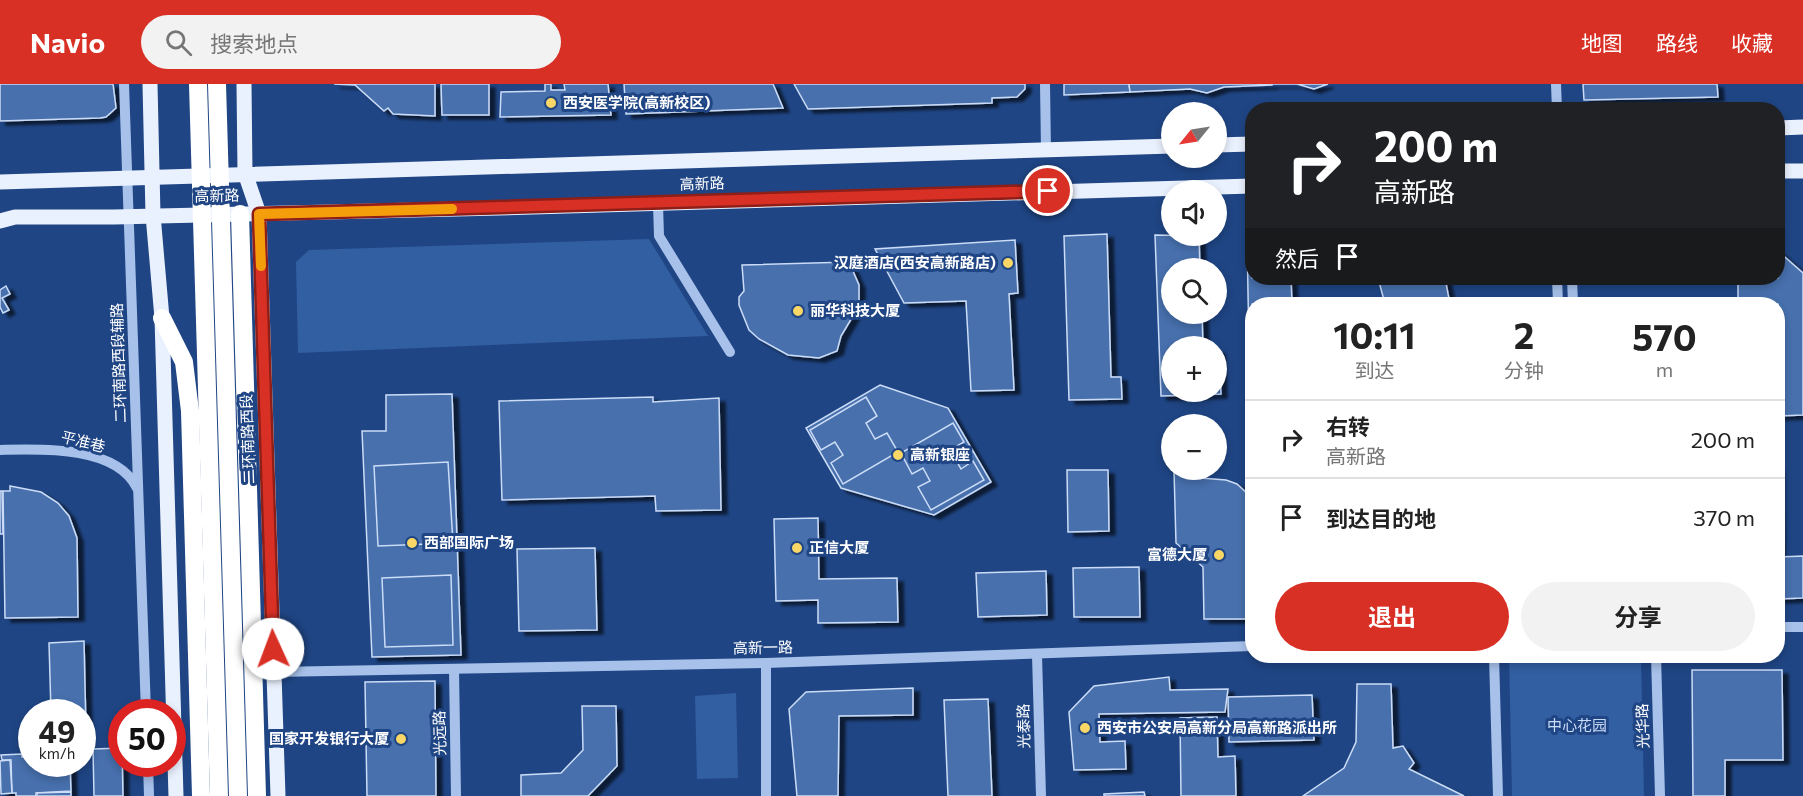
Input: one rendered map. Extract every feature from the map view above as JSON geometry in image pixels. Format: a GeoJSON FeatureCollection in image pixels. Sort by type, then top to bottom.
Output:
{"type":"FeatureCollection","features":[{"type":"Feature","properties":{"kind":"highway"},"geometry":{"type":"LineString","coordinates":[[198,84],[219,796]]}},
{"type":"Feature","properties":{"kind":"highway","name":"二环南路西段"},"geometry":{"type":"LineString","coordinates":[[218,84],[238,796]]}},
{"type":"Feature","properties":{"kind":"highway"},"geometry":{"type":"LineString","coordinates":[[240,214],[257,796]]}},
{"type":"Feature","properties":{"kind":"highway"},"geometry":{"type":"LineString","coordinates":[[162,318],[184,362],[190,411],[201,796]]}},
{"type":"Feature","properties":{"kind":"main road"},"geometry":{"type":"LineString","coordinates":[[150,84],[153,215],[162,318],[176,796]]}},
{"type":"Feature","properties":{"kind":"main road","name":"二环南路西段"},"geometry":{"type":"LineString","coordinates":[[244,84],[245,173],[259,214],[278,796]]}},
{"type":"Feature","properties":{"kind":"main road"},"geometry":{"type":"LineString","coordinates":[[1785,128],[1803,127]]}},
{"type":"Feature","properties":{"kind":"main road"},"geometry":{"type":"LineString","coordinates":[[1227,145],[1245,144]]}},
{"type":"Feature","properties":{"kind":"main road","name":"高新路"},"geometry":{"type":"LineString","coordinates":[[0,182],[127,180],[245,173],[1161,146]]}},
{"type":"Feature","properties":{"kind":"main road"},"geometry":{"type":"LineString","coordinates":[[1785,171],[1803,171]]}},
{"type":"Feature","properties":{"kind":"main road","name":"高新路"},"geometry":{"type":"LineString","coordinates":[[0,221],[15,217],[259,214],[1245,186]]}},
{"type":"Feature","properties":{"kind":"street","name":"二环南路西段辅路"},"geometry":{"type":"LineString","coordinates":[[124,84],[146,699]]}},
{"type":"Feature","properties":{"kind":"street"},"geometry":{"type":"LineString","coordinates":[[1045,84],[1046,151]]}},
{"type":"Feature","properties":{"kind":"street"},"geometry":{"type":"LineString","coordinates":[[1556,84],[1557,102]]}},
{"type":"Feature","properties":{"kind":"street"},"geometry":{"type":"LineString","coordinates":[[658,204],[659,236],[730,352]]}},
{"type":"Feature","properties":{"kind":"street","name":"平准巷"},"geometry":{"type":"LineString","coordinates":[[0,450],[49,449],[86,455],[121,468],[137,486],[139,498]]}},
{"type":"Feature","properties":{"kind":"street"},"geometry":{"type":"LineString","coordinates":[[1785,627],[1803,627]]}},
{"type":"Feature","properties":{"kind":"street","name":"高新一路"},"geometry":{"type":"LineString","coordinates":[[273,672],[766,663],[1245,646]]}},
{"type":"Feature","properties":{"kind":"street","name":"光泰路"},"geometry":{"type":"LineString","coordinates":[[1037,655],[1041,796]]}},
{"type":"Feature","properties":{"kind":"street"},"geometry":{"type":"LineString","coordinates":[[766,663],[766,796]]}},
{"type":"Feature","properties":{"kind":"street"},"geometry":{"type":"LineString","coordinates":[[1494,663],[1498,796]]}},
{"type":"Feature","properties":{"kind":"street","name":"光华路"},"geometry":{"type":"LineString","coordinates":[[1656,663],[1660,796]]}},
{"type":"Feature","properties":{"kind":"street","name":"光远路"},"geometry":{"type":"LineString","coordinates":[[454,669],[456,796]]}},
{"type":"Feature","properties":{"kind":"street"},"geometry":{"type":"LineString","coordinates":[[148,777],[149,796]]}},
{"type":"Feature","properties":{"kind":"green space"},"geometry":{"type":"Polygon","coordinates":[[[649,239],[708,336],[298,353],[296,262],[309,250],[649,239]]]}},
{"type":"Feature","properties":{"kind":"green space","name":"中心花园"},"geometry":{"type":"Polygon","coordinates":[[[1509,663],[1641,663],[1644,796],[1512,796],[1509,663]]]}},
{"type":"Feature","properties":{"kind":"green space"},"geometry":{"type":"Polygon","coordinates":[[[736,693],[738,778],[697,779],[695,696],[736,693]]]}},
{"type":"Feature","properties":{"kind":"building"},"geometry":{"type":"Polygon","coordinates":[[[0,84],[113,84],[116,108],[106,117],[100,118],[0,121],[0,84]]]}},
{"type":"Feature","properties":{"kind":"building"},"geometry":{"type":"Polygon","coordinates":[[[334,84],[435,84],[435,116],[393,114],[388,108],[384,111],[355,85],[334,84]]]}},
{"type":"Feature","properties":{"kind":"building"},"geometry":{"type":"Polygon","coordinates":[[[441,84],[489,84],[489,115],[442,115],[441,84]]]}},
{"type":"Feature","properties":{"kind":"building","name":"西安医学院(高新校区)"},"geometry":{"type":"Polygon","coordinates":[[[545,84],[551,84],[551,90],[565,90],[564,84],[608,84],[611,115],[500,117],[501,92],[545,91],[545,84]]]}},
{"type":"Feature","properties":{"kind":"building"},"geometry":{"type":"Polygon","coordinates":[[[624,84],[773,84],[783,108],[626,114],[624,84]]]}},
{"type":"Feature","properties":{"kind":"building"},"geometry":{"type":"Polygon","coordinates":[[[794,84],[1025,84],[1025,89],[1017,97],[992,98],[992,103],[808,109],[794,84]]]}},
{"type":"Feature","properties":{"kind":"building"},"geometry":{"type":"Polygon","coordinates":[[[1064,84],[1129,84],[1130,92],[1064,95],[1064,84]]]}},
{"type":"Feature","properties":{"kind":"building"},"geometry":{"type":"Polygon","coordinates":[[[1129,84],[1272,85],[1224,87],[1207,93],[1190,89],[1130,92],[1129,84]]]}},
{"type":"Feature","properties":{"kind":"building"},"geometry":{"type":"Polygon","coordinates":[[[1297,84],[1328,84],[1314,89],[1297,84]]]}},
{"type":"Feature","properties":{"kind":"building"},"geometry":{"type":"Polygon","coordinates":[[[1583,84],[1717,84],[1718,97],[1584,100],[1583,84]]]}},
{"type":"Feature","properties":{"kind":"building"},"geometry":{"type":"Polygon","coordinates":[[[1107,234],[1111,377],[1121,377],[1122,399],[1069,400],[1064,236],[1107,234]]]}},
{"type":"Feature","properties":{"kind":"building"},"geometry":{"type":"Polygon","coordinates":[[[1155,235],[1161,235],[1161,246],[1199,246],[1200,258],[1161,258],[1161,324],[1202,324],[1203,336],[1161,336],[1161,396],[1155,235]]]}},
{"type":"Feature","properties":{"kind":"building"},"geometry":{"type":"Polygon","coordinates":[[[1015,240],[1018,293],[1009,294],[1014,390],[971,391],[966,301],[904,303],[875,249],[1015,240]]]}},
{"type":"Feature","properties":{"kind":"building"},"geometry":{"type":"Polygon","coordinates":[[[1785,257],[1803,273],[1803,415],[1785,416],[1785,297],[1738,297],[1738,285],[1785,285],[1785,257]]]}},
{"type":"Feature","properties":{"kind":"building","name":"丽华科技大厦"},"geometry":{"type":"Polygon","coordinates":[[[849,262],[859,285],[859,306],[841,336],[837,351],[819,358],[788,355],[759,339],[749,330],[739,305],[739,297],[744,291],[742,265],[849,262]]]}},
{"type":"Feature","properties":{"kind":"building"},"geometry":{"type":"Polygon","coordinates":[[[1248,285],[1291,285],[1292,297],[1248,297],[1248,285]]]}},
{"type":"Feature","properties":{"kind":"building"},"geometry":{"type":"Polygon","coordinates":[[[1380,285],[1446,285],[1449,297],[1383,297],[1380,285]]]}},
{"type":"Feature","properties":{"kind":"building"},"geometry":{"type":"Polygon","coordinates":[[[6,286],[10,294],[2,298],[9,310],[3,313],[0,307],[0,290],[6,286]]]}},
{"type":"Feature","properties":{"kind":"building","name":"高新银座"},"geometry":{"type":"Polygon","coordinates":[[[880,385],[948,408],[991,482],[934,515],[841,488],[806,428],[880,385]]]}},
{"type":"Feature","properties":{"kind":"building","name":"西部国际广场"},"geometry":{"type":"Polygon","coordinates":[[[452,394],[461,655],[372,657],[362,431],[386,431],[386,395],[452,394]]]}},
{"type":"Feature","properties":{"kind":"building"},"geometry":{"type":"Polygon","coordinates":[[[653,397],[653,402],[719,398],[721,510],[656,511],[655,496],[502,500],[499,401],[653,397]]]}},
{"type":"Feature","properties":{"kind":"building"},"geometry":{"type":"Polygon","coordinates":[[[866,397],[877,416],[866,423],[875,439],[887,433],[898,452],[843,484],[831,463],[843,455],[835,442],[821,450],[810,430],[866,397]]]}},
{"type":"Feature","properties":{"kind":"building"},"geometry":{"type":"Polygon","coordinates":[[[953,423],[964,442],[950,450],[961,469],[973,461],[984,480],[931,510],[918,487],[930,481],[923,468],[912,474],[901,453],[953,423]]]}},
{"type":"Feature","properties":{"kind":"building"},"geometry":{"type":"Polygon","coordinates":[[[448,462],[453,543],[378,546],[374,466],[448,462]]]}},
{"type":"Feature","properties":{"kind":"building"},"geometry":{"type":"Polygon","coordinates":[[[1067,470],[1108,470],[1109,531],[1068,532],[1067,470]]]}},
{"type":"Feature","properties":{"kind":"building","name":"富德大厦"},"geometry":{"type":"Polygon","coordinates":[[[1174,480],[1226,480],[1237,484],[1245,491],[1245,619],[1204,619],[1203,567],[1176,543],[1174,480]]]}},
{"type":"Feature","properties":{"kind":"building"},"geometry":{"type":"Polygon","coordinates":[[[10,486],[41,492],[58,503],[69,516],[77,538],[78,617],[5,618],[3,491],[10,491],[10,486]]]}},
{"type":"Feature","properties":{"kind":"building"},"geometry":{"type":"Polygon","coordinates":[[[0,491],[2,491],[3,534],[0,534],[0,491]]]}},
{"type":"Feature","properties":{"kind":"building","name":"正信大厦"},"geometry":{"type":"Polygon","coordinates":[[[818,518],[819,579],[897,578],[898,622],[818,623],[818,600],[776,601],[774,519],[818,518]]]}},
{"type":"Feature","properties":{"kind":"building"},"geometry":{"type":"Polygon","coordinates":[[[595,548],[597,630],[519,631],[517,549],[595,548]]]}},
{"type":"Feature","properties":{"kind":"building"},"geometry":{"type":"Polygon","coordinates":[[[1803,556],[1803,598],[1785,599],[1785,557],[1803,556]]]}},
{"type":"Feature","properties":{"kind":"building"},"geometry":{"type":"Polygon","coordinates":[[[1139,567],[1140,617],[1074,617],[1073,568],[1139,567]]]}},
{"type":"Feature","properties":{"kind":"building"},"geometry":{"type":"Polygon","coordinates":[[[1046,571],[1047,615],[978,617],[976,573],[1046,571]]]}},
{"type":"Feature","properties":{"kind":"building"},"geometry":{"type":"Polygon","coordinates":[[[451,575],[453,645],[385,647],[382,578],[451,575]]]}},
{"type":"Feature","properties":{"kind":"building"},"geometry":{"type":"Polygon","coordinates":[[[84,641],[85,699],[51,699],[49,643],[84,641]]]}},
{"type":"Feature","properties":{"kind":"building"},"geometry":{"type":"Polygon","coordinates":[[[1692,670],[1782,670],[1783,760],[1725,760],[1725,796],[1693,796],[1692,670]]]}},
{"type":"Feature","properties":{"kind":"building","name":"西安市公安局高新分局高新路派出所"},"geometry":{"type":"Polygon","coordinates":[[[1169,677],[1170,690],[1228,689],[1225,712],[1099,714],[1100,742],[1125,741],[1126,769],[1074,770],[1069,712],[1094,686],[1169,677]]]}},
{"type":"Feature","properties":{"kind":"building","name":"国家开发银行大厦"},"geometry":{"type":"Polygon","coordinates":[[[435,681],[436,796],[367,796],[365,682],[435,681]]]}},
{"type":"Feature","properties":{"kind":"building"},"geometry":{"type":"Polygon","coordinates":[[[1357,684],[1391,684],[1393,748],[1403,746],[1414,763],[1409,769],[1464,796],[1303,796],[1344,768],[1356,742],[1357,684]]]}},
{"type":"Feature","properties":{"kind":"building"},"geometry":{"type":"Polygon","coordinates":[[[913,688],[913,715],[839,716],[838,796],[797,796],[789,709],[806,692],[913,688]]]}},
{"type":"Feature","properties":{"kind":"building"},"geometry":{"type":"Polygon","coordinates":[[[1312,695],[1314,740],[1229,742],[1228,697],[1312,695]]]}},
{"type":"Feature","properties":{"kind":"building"},"geometry":{"type":"Polygon","coordinates":[[[988,699],[992,796],[948,796],[944,700],[988,699]]]}},
{"type":"Feature","properties":{"kind":"building"},"geometry":{"type":"Polygon","coordinates":[[[582,706],[616,706],[617,766],[588,796],[521,796],[521,775],[561,773],[583,750],[582,706]]]}},
{"type":"Feature","properties":{"kind":"building"},"geometry":{"type":"Polygon","coordinates":[[[1217,717],[1218,757],[1235,756],[1236,796],[1181,796],[1180,718],[1217,717]]]}},
{"type":"Feature","properties":{"kind":"building"},"geometry":{"type":"Polygon","coordinates":[[[108,748],[108,777],[123,777],[123,796],[94,796],[96,749],[108,748]]]}},
{"type":"Feature","properties":{"kind":"building"},"geometry":{"type":"Polygon","coordinates":[[[18,754],[18,777],[70,777],[71,791],[36,793],[36,796],[16,796],[16,793],[12,793],[11,760],[2,760],[1,755],[18,754]]]}},
{"type":"Feature","properties":{"kind":"building"},"geometry":{"type":"Polygon","coordinates":[[[10,760],[12,793],[1,794],[0,761],[10,760]]]}},
{"type":"Feature","properties":{"kind":"building"},"geometry":{"type":"Polygon","coordinates":[[[71,792],[71,796],[37,796],[37,793],[71,792]]]}},
{"type":"Feature","properties":{"kind":"building"},"geometry":{"type":"Polygon","coordinates":[[[1144,792],[1145,796],[1104,796],[1104,794],[1144,792]]]}},
{"type":"Feature","properties":{"kind":"slow traffic"},"geometry":{"type":"LineString","coordinates":[[261,266],[259,214],[452,209]]}},
{"type":"Feature","properties":{"kind":"place","name":"西安医学院(高新校区)"},"geometry":{"type":"Point","coordinates":[551,103]}},
{"type":"Feature","properties":{"kind":"place","name":"汉庭酒店(西安高新路店)"},"geometry":{"type":"Point","coordinates":[1008,263]}},
{"type":"Feature","properties":{"kind":"place","name":"丽华科技大厦"},"geometry":{"type":"Point","coordinates":[798,311]}},
{"type":"Feature","properties":{"kind":"place","name":"高新银座"},"geometry":{"type":"Point","coordinates":[898,455]}},
{"type":"Feature","properties":{"kind":"place","name":"西部国际广场"},"geometry":{"type":"Point","coordinates":[412,543]}},
{"type":"Feature","properties":{"kind":"place","name":"正信大厦"},"geometry":{"type":"Point","coordinates":[797,548]}},
{"type":"Feature","properties":{"kind":"place","name":"富德大厦"},"geometry":{"type":"Point","coordinates":[1219,555]}},
{"type":"Feature","properties":{"kind":"place","name":"西安市公安局高新分局高新路派出所"},"geometry":{"type":"Point","coordinates":[1085,728]}},
{"type":"Feature","properties":{"kind":"place","name":"国家开发银行大厦"},"geometry":{"type":"Point","coordinates":[401,739]}},
{"type":"Feature","properties":{"kind":"route"},"geometry":{"type":"LineString","coordinates":[[273,649],[259,214],[1048,191]]}}]}
